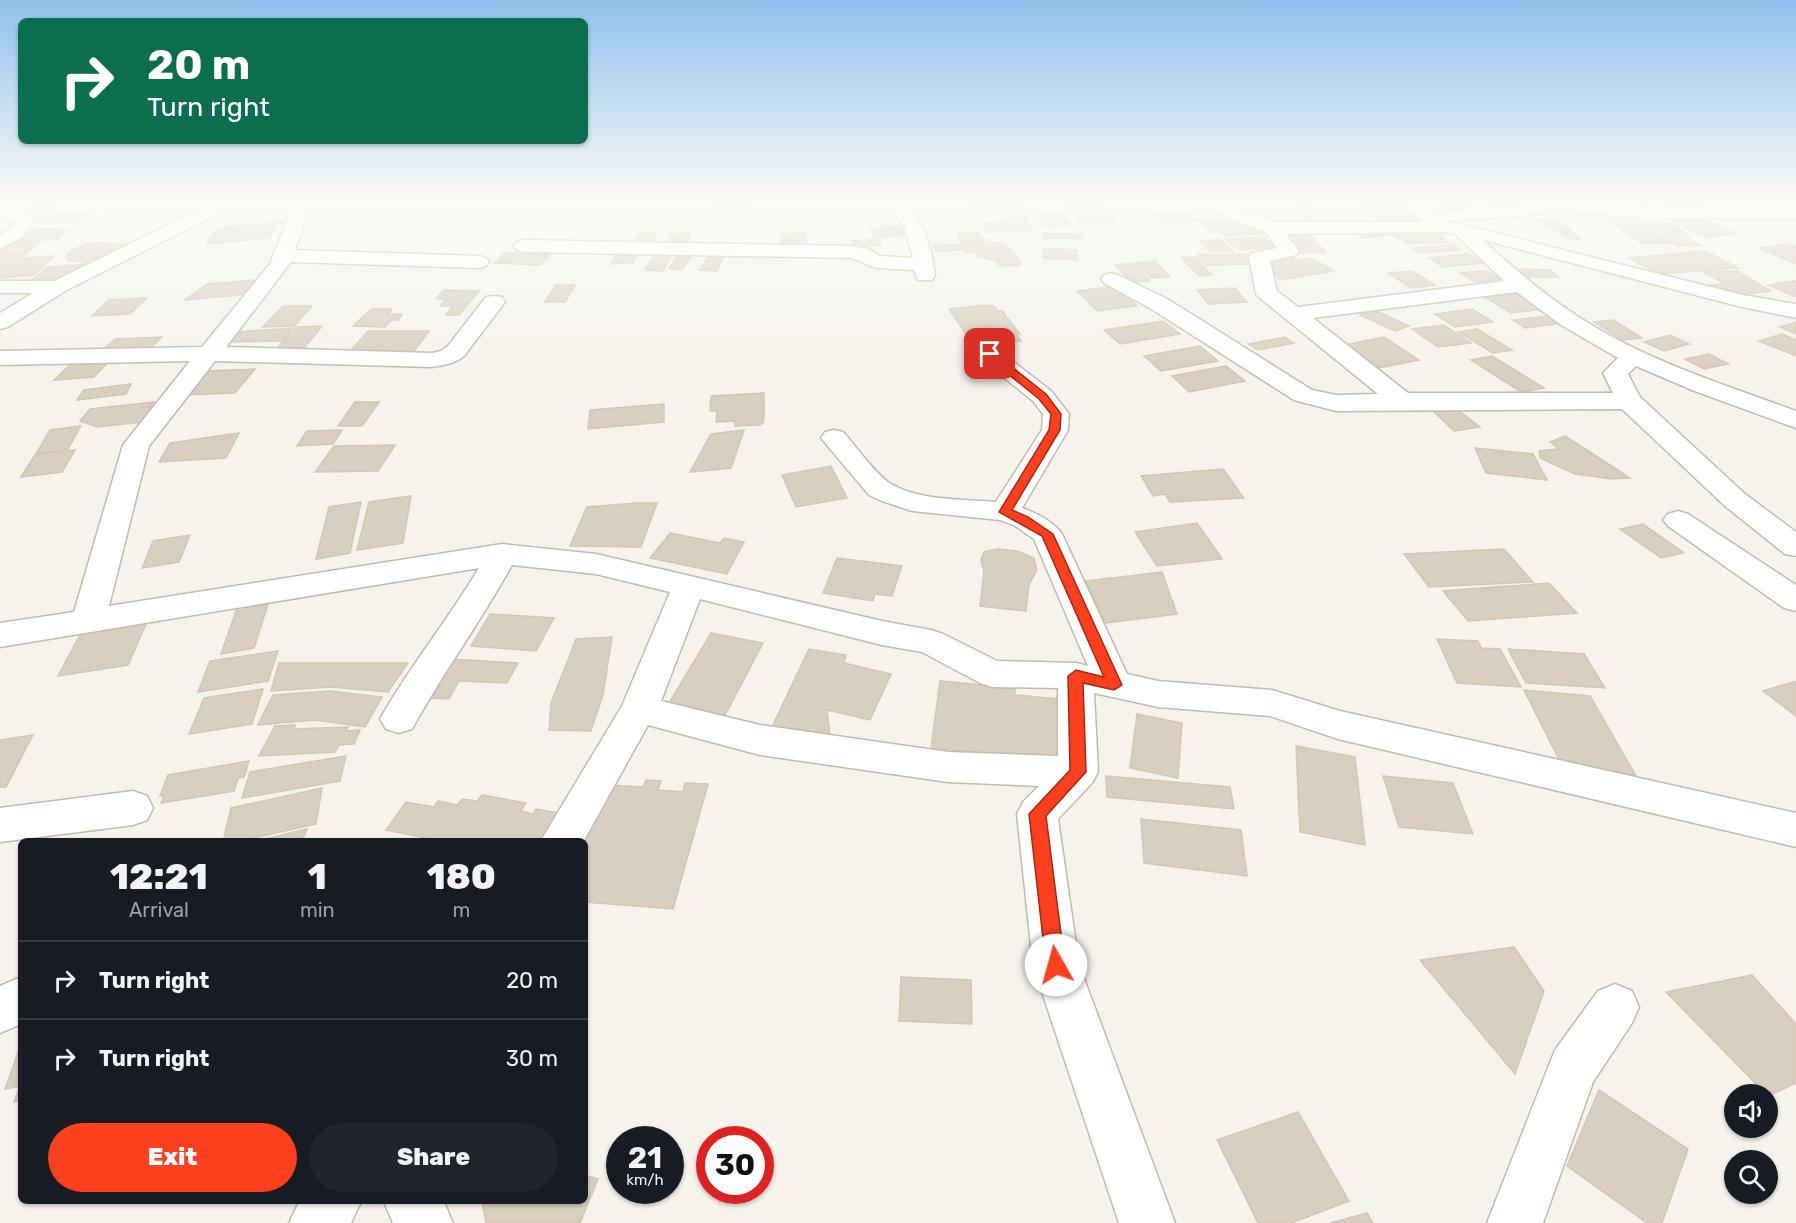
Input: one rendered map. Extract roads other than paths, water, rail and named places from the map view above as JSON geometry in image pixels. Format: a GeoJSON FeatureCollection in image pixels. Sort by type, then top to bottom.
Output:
{"type":"FeatureCollection","features":[{"type":"Feature","properties":{"kind":"street"},"geometry":{"type":"LineString","coordinates":[[0,322],[58,287],[120,256]]}},
{"type":"Feature","properties":{"kind":"street"},"geometry":{"type":"LineString","coordinates":[[88,622],[136,445],[280,265],[283,256]]}},
{"type":"Feature","properties":{"kind":"street"},"geometry":{"type":"LineString","coordinates":[[285,256],[479,262]]}},
{"type":"Feature","properties":{"kind":"street"},"geometry":{"type":"LineString","coordinates":[[866,256],[876,262],[924,270],[922,256]]}},
{"type":"Feature","properties":{"kind":"street"},"geometry":{"type":"LineString","coordinates":[[1264,256],[1259,257],[1267,294],[1402,401]]}},
{"type":"Feature","properties":{"kind":"street"},"geometry":{"type":"LineString","coordinates":[[1484,256],[1608,344],[1679,376],[1796,420]]}},
{"type":"Feature","properties":{"kind":"street"},"geometry":{"type":"LineString","coordinates":[[1565,256],[1742,301],[1795,311]]}},
{"type":"Feature","properties":{"kind":"street"},"geometry":{"type":"LineString","coordinates":[[1111,279],[1161,305],[1303,395],[1336,403],[1629,401]]}},
{"type":"Feature","properties":{"kind":"street"},"geometry":{"type":"LineString","coordinates":[[1294,314],[1522,285]]}},
{"type":"Feature","properties":{"kind":"street"},"geometry":{"type":"LineString","coordinates":[[0,287],[58,287]]}},
{"type":"Feature","properties":{"kind":"street"},"geometry":{"type":"LineString","coordinates":[[0,358],[208,354],[441,359],[456,351],[494,302]]}},
{"type":"Feature","properties":{"kind":"street"},"geometry":{"type":"LineString","coordinates":[[990,354],[1042,396],[1056,414],[1055,430],[1005,512]]}},
{"type":"Feature","properties":{"kind":"street"},"geometry":{"type":"LineString","coordinates":[[1634,356],[1615,373],[1629,401],[1735,500],[1796,547]]}},
{"type":"Feature","properties":{"kind":"street"},"geometry":{"type":"LineString","coordinates":[[834,438],[879,489],[903,500],[1005,512],[1024,519],[1047,534],[1095,680],[1078,772],[1037,814],[1056,965],[1147,1223]]}},
{"type":"Feature","properties":{"kind":"street"},"geometry":{"type":"LineString","coordinates":[[1678,520],[1796,600]]}},
{"type":"Feature","properties":{"kind":"street"},"geometry":{"type":"LineString","coordinates":[[399,719],[428,669],[470,612],[502,554]]}},
{"type":"Feature","properties":{"kind":"street"},"geometry":{"type":"LineString","coordinates":[[0,635],[502,554],[596,564],[688,588],[882,633],[931,642],[992,674],[1095,680],[1158,694],[1272,703],[1338,725],[1796,830]]}},
{"type":"Feature","properties":{"kind":"street"},"geometry":{"type":"LineString","coordinates":[[563,838],[639,709],[688,588]]}},
{"type":"Feature","properties":{"kind":"street"},"geometry":{"type":"LineString","coordinates":[[639,709],[760,740],[948,767],[1078,772]]}},
{"type":"Feature","properties":{"kind":"street"},"geometry":{"type":"LineString","coordinates":[[0,825],[133,808]]}},
{"type":"Feature","properties":{"kind":"street"},"geometry":{"type":"LineString","coordinates":[[0,1010],[18,1001]]}},
{"type":"Feature","properties":{"kind":"street"},"geometry":{"type":"LineString","coordinates":[[1515,1223],[1573,1068],[1615,1007]]}},
{"type":"Feature","properties":{"kind":"street"},"geometry":{"type":"LineString","coordinates":[[317,1223],[331,1204]]}},
{"type":"Feature","properties":{"kind":"street"},"geometry":{"type":"LineString","coordinates":[[413,1204],[425,1223]]}}]}
